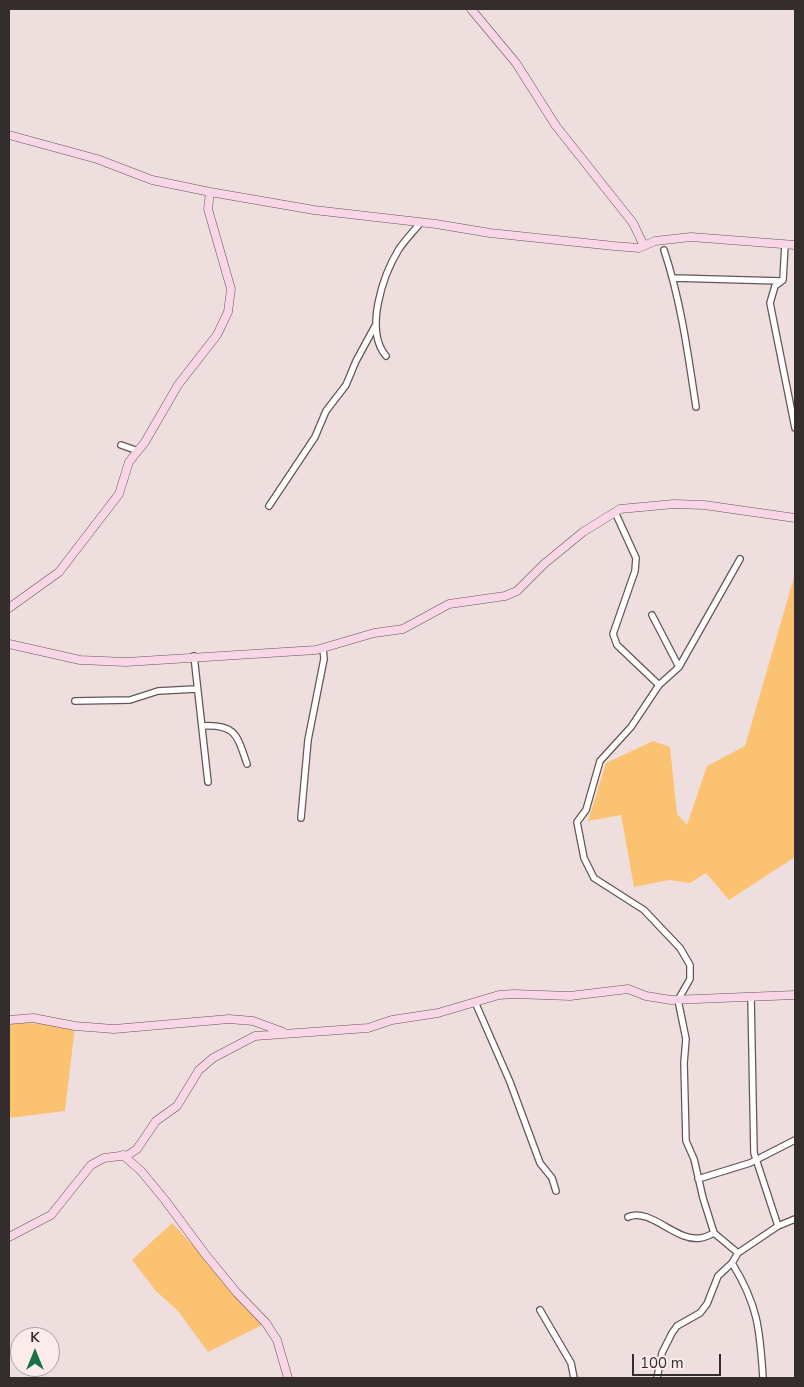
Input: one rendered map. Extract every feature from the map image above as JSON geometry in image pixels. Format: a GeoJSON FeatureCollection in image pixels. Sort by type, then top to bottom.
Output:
{"type":"FeatureCollection","features":[{"type":"Feature","properties":{"kind":"street"},"geometry":{"type":"LineString","coordinates":[[471,9],[516,63],[556,126],[609,190],[633,223],[644,246]]}},
{"type":"Feature","properties":{"kind":"street"},"geometry":{"type":"LineString","coordinates":[[9,135],[97,159],[152,180],[314,210],[421,222],[490,233],[614,246],[644,246],[655,241],[691,237],[795,245]]}},
{"type":"Feature","properties":{"kind":"street"},"geometry":{"type":"LineString","coordinates":[[9,608],[59,572],[119,494],[129,462],[138,452],[161,417],[178,385],[217,335],[228,312],[231,289],[208,209],[210,192]]}},
{"type":"Feature","properties":{"kind":"street"},"geometry":{"type":"LineString","coordinates":[[269,506],[315,437],[326,411],[346,385],[356,361],[375,326],[387,272],[400,248],[421,222]]}},
{"type":"Feature","properties":{"kind":"street"},"geometry":{"type":"LineString","coordinates":[[781,282],[785,244]]}},
{"type":"Feature","properties":{"kind":"street"},"geometry":{"type":"LineString","coordinates":[[664,250],[682,316],[696,407]]}},
{"type":"Feature","properties":{"kind":"street"},"geometry":{"type":"LineString","coordinates":[[673,278],[781,282]]}},
{"type":"Feature","properties":{"kind":"street"},"geometry":{"type":"LineString","coordinates":[[781,282],[775,286],[770,303],[795,428]]}},
{"type":"Feature","properties":{"kind":"street"},"geometry":{"type":"LineString","coordinates":[[375,326],[377,342],[386,356]]}},
{"type":"Feature","properties":{"kind":"street"},"geometry":{"type":"LineString","coordinates":[[121,445],[138,452]]}},
{"type":"Feature","properties":{"kind":"street"},"geometry":{"type":"LineString","coordinates":[[9,644],[80,660],[126,662],[323,648],[402,628],[449,604],[505,596],[517,591],[544,564],[583,532],[615,512],[674,504],[704,505],[795,518]]}},
{"type":"Feature","properties":{"kind":"street"},"geometry":{"type":"LineString","coordinates":[[615,512],[636,558],[635,571],[613,634],[617,645],[659,685]]}},
{"type":"Feature","properties":{"kind":"street"},"geometry":{"type":"LineString","coordinates":[[738,1253],[714,1233],[694,1159],[686,1141],[684,1063],[686,1039],[678,1000],[690,979],[690,966],[680,948],[644,910],[594,878],[584,858],[577,822],[586,810],[600,761],[631,727],[659,685],[678,667],[740,559]]}},
{"type":"Feature","properties":{"kind":"street"},"geometry":{"type":"LineString","coordinates":[[652,615],[678,667]]}},
{"type":"Feature","properties":{"kind":"street"},"geometry":{"type":"LineString","coordinates":[[301,818],[308,740],[324,659],[323,648]]}},
{"type":"Feature","properties":{"kind":"street"},"geometry":{"type":"LineString","coordinates":[[194,656],[196,690],[208,782]]}},
{"type":"Feature","properties":{"kind":"street"},"geometry":{"type":"LineString","coordinates":[[75,700],[130,700],[158,691],[196,690]]}},
{"type":"Feature","properties":{"kind":"street"},"geometry":{"type":"LineString","coordinates":[[202,726],[221,725],[237,735],[247,764]]}},
{"type":"Feature","properties":{"kind":"street"},"geometry":{"type":"LineString","coordinates":[[9,1237],[50,1215],[91,1165],[104,1158],[128,1156],[137,1149],[156,1121],[177,1106],[200,1070],[214,1058],[255,1036],[368,1028],[392,1020],[438,1013],[475,1002],[514,994],[570,996],[628,989],[646,996],[678,1000],[795,995]]}},
{"type":"Feature","properties":{"kind":"street"},"geometry":{"type":"LineString","coordinates":[[751,997],[751,1076],[755,1160],[778,1226]]}},
{"type":"Feature","properties":{"kind":"street"},"geometry":{"type":"LineString","coordinates":[[475,1002],[510,1082],[540,1163],[552,1178],[556,1191]]}},
{"type":"Feature","properties":{"kind":"street"},"geometry":{"type":"LineString","coordinates":[[9,1020],[33,1018],[75,1026],[114,1029],[229,1019],[253,1021],[287,1033]]}},
{"type":"Feature","properties":{"kind":"street"},"geometry":{"type":"LineString","coordinates":[[698,1179],[755,1160],[795,1140]]}},
{"type":"Feature","properties":{"kind":"street"},"geometry":{"type":"LineString","coordinates":[[123,1155],[141,1171],[166,1200],[205,1254],[237,1293],[266,1323],[277,1340],[288,1378]]}},
{"type":"Feature","properties":{"kind":"street"},"geometry":{"type":"LineString","coordinates":[[628,1218],[635,1214],[649,1217],[666,1228],[698,1239],[714,1233]]}},
{"type":"Feature","properties":{"kind":"street"},"geometry":{"type":"LineString","coordinates":[[657,1378],[662,1353],[672,1333],[677,1326],[700,1313],[707,1304],[718,1276],[732,1263],[738,1253],[778,1226],[795,1219]]}},
{"type":"Feature","properties":{"kind":"street"},"geometry":{"type":"LineString","coordinates":[[732,1263],[746,1285],[755,1306],[764,1378]]}},
{"type":"Feature","properties":{"kind":"street"},"geometry":{"type":"LineString","coordinates":[[540,1310],[571,1363],[574,1378]]}},
{"type":"Feature","properties":{"kind":"shaded area"},"geometry":{"type":"Polygon","coordinates":[[[795,574],[795,857],[729,900],[706,873],[690,883],[669,880],[634,887],[621,815],[588,821],[606,763],[653,741],[670,747],[677,814],[687,825],[707,766],[745,746],[795,574]]]}},
{"type":"Feature","properties":{"kind":"shaded area"},"geometry":{"type":"Polygon","coordinates":[[[9,1022],[75,1026],[65,1111],[9,1118],[9,1022]]]}},
{"type":"Feature","properties":{"kind":"shaded area"},"geometry":{"type":"Polygon","coordinates":[[[172,1223],[266,1323],[208,1352],[178,1311],[156,1291],[132,1260],[172,1223]]]}}]}
